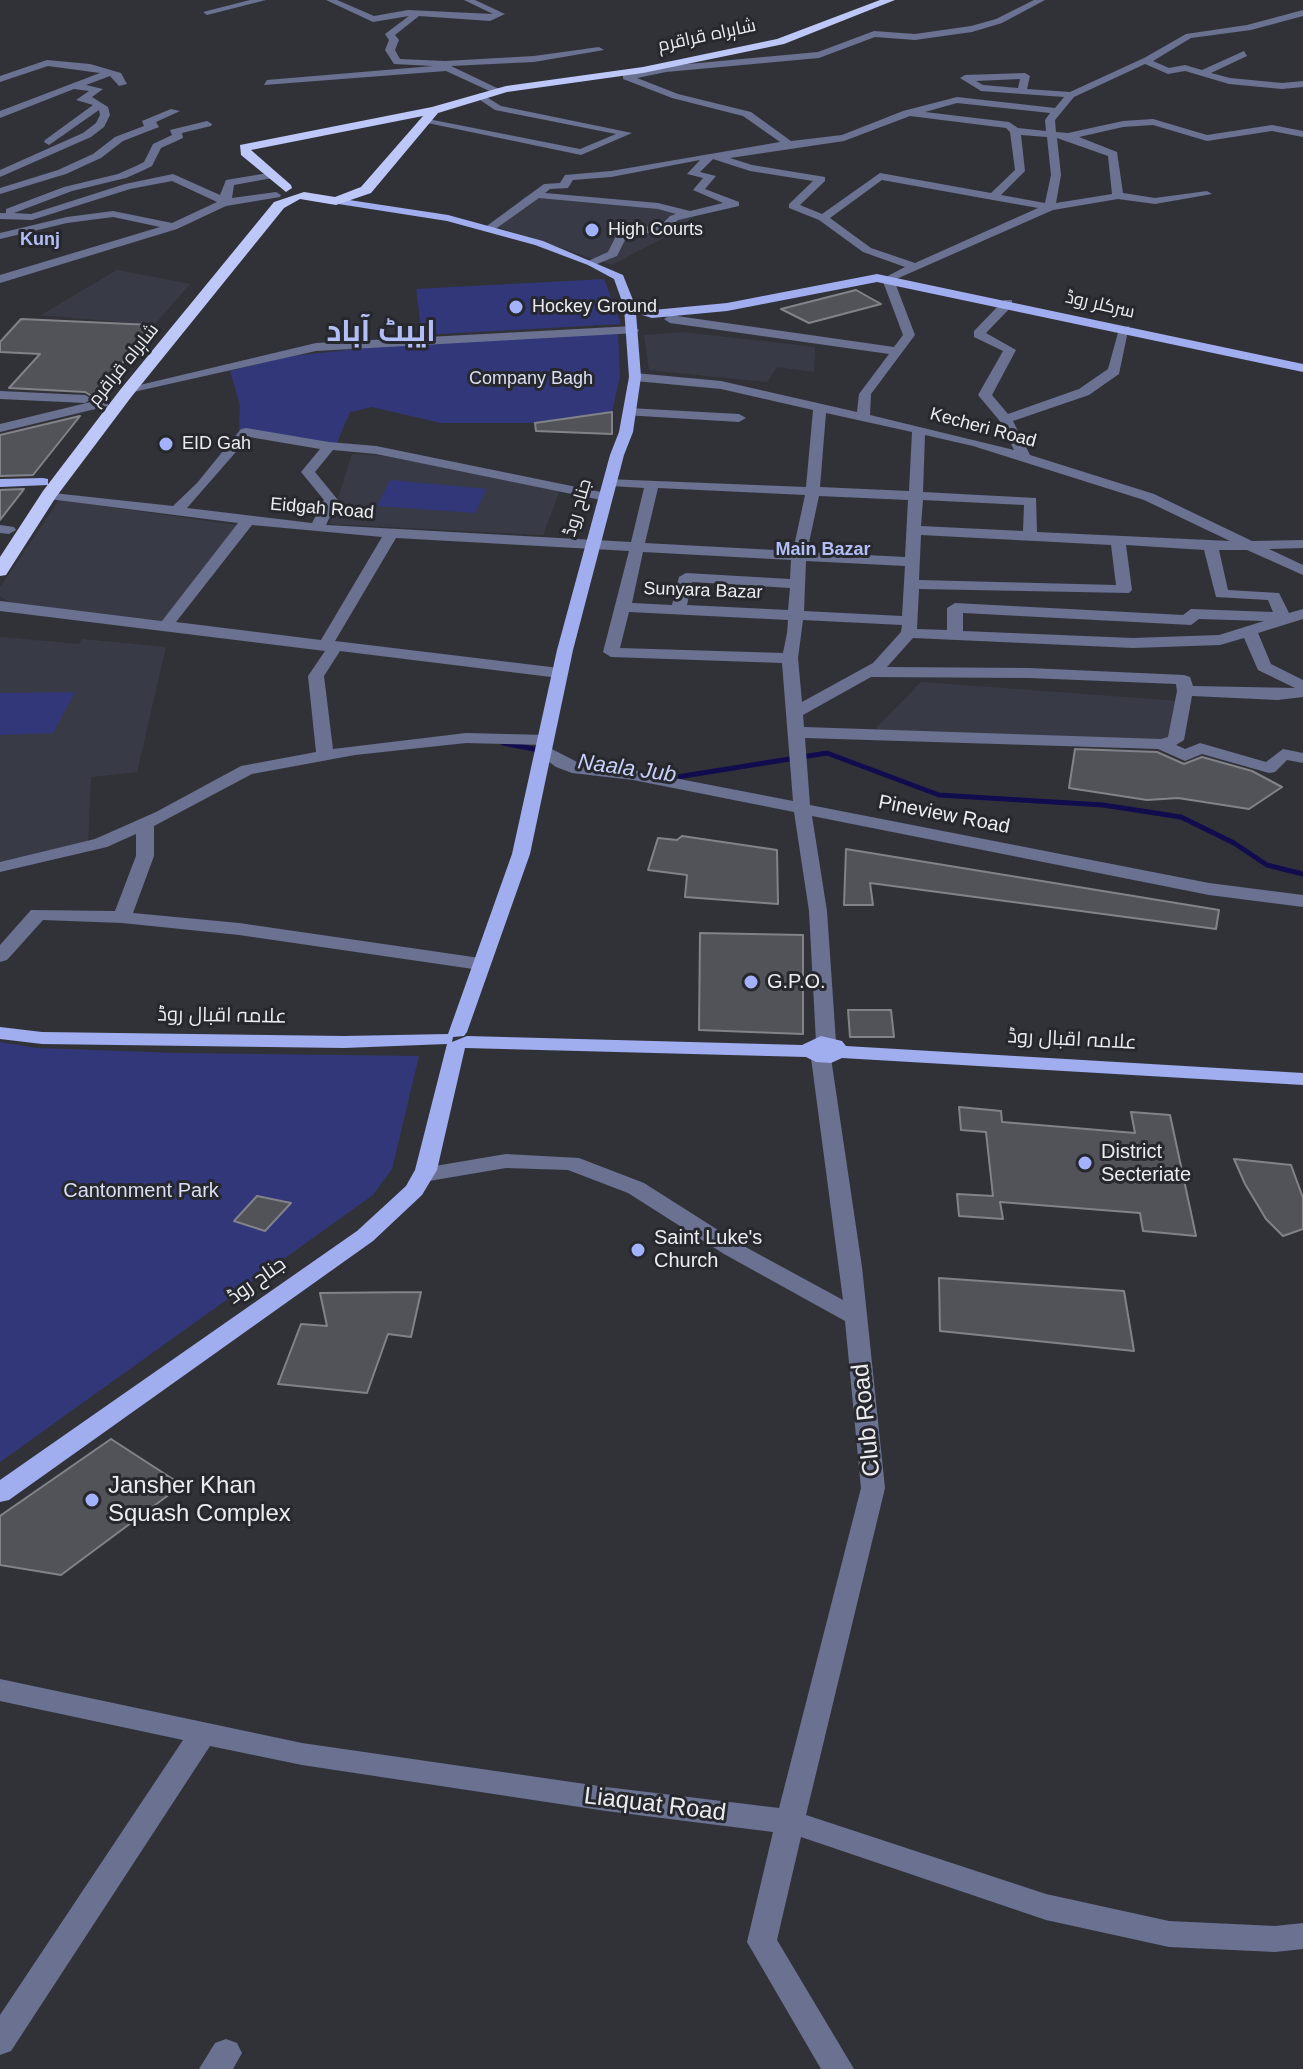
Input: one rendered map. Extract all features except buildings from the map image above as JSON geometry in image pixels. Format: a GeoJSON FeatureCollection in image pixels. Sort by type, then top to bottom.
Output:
{"type":"FeatureCollection","features":[{"type":"Feature","properties":{"kind":"highway","name":"شاہراہ قراقرم"},"geometry":{"type":"LineString","coordinates":[[290,194],[244,148],[434,110],[496,91],[643,70],[780,42],[890,0]]}},
{"type":"Feature","properties":{"kind":"highway","name":"شاہراہ قراقرم"},"geometry":{"type":"LineString","coordinates":[[336,201],[366,190],[434,110]]}},
{"type":"Feature","properties":{"kind":"highway"},"geometry":{"type":"LineString","coordinates":[[389,120],[421,124]]}},
{"type":"Feature","properties":{"kind":"highway","name":"شاہراہ قراقرم"},"geometry":{"type":"LineString","coordinates":[[0,544],[5,530],[46,488],[290,194]]}},
{"type":"Feature","properties":{"kind":"highway","name":"شاہراہ قراقرم"},"geometry":{"type":"LineString","coordinates":[[0,571],[46,488],[104,401],[290,194]]}},
{"type":"Feature","properties":{"kind":"highway"},"geometry":{"type":"LineString","coordinates":[[290,194],[336,201]]}},
{"type":"Feature","properties":{"kind":"main road","name":"جناح روڈ"},"geometry":{"type":"LineString","coordinates":[[0,1493],[365,1236],[414,1190],[423,1175],[456,1040],[480,964],[521,854],[559,673],[629,412],[635,377],[632,317],[619,277],[592,263],[490,228],[448,218],[336,201]]}},
{"type":"Feature","properties":{"kind":"main road","name":"سرکلر روڈ"},"geometry":{"type":"LineString","coordinates":[[632,317],[780,303],[888,279],[1303,368]]}},
{"type":"Feature","properties":{"kind":"main road"},"geometry":{"type":"LineString","coordinates":[[632,317],[639,313],[668,316]]}},
{"type":"Feature","properties":{"kind":"main road"},"geometry":{"type":"LineString","coordinates":[[0,483],[46,488]]}},
{"type":"Feature","properties":{"kind":"main road","name":"علامہ اقبال روڈ"},"geometry":{"type":"LineString","coordinates":[[0,1033],[42,1038],[456,1040],[824,1050],[1303,1079]]}},
{"type":"Feature","properties":{"kind":"street"},"geometry":{"type":"LineString","coordinates":[[207,12],[262,0]]}},
{"type":"Feature","properties":{"kind":"street"},"geometry":{"type":"LineString","coordinates":[[330,0],[373,19],[417,14],[490,18],[501,14],[468,0]]}},
{"type":"Feature","properties":{"kind":"street"},"geometry":{"type":"LineString","coordinates":[[429,15],[442,0]]}},
{"type":"Feature","properties":{"kind":"street"},"geometry":{"type":"LineString","coordinates":[[789,144],[747,114],[675,96],[626,77],[666,69],[819,55],[874,34],[915,37],[972,29],[999,21],[1041,0]]}},
{"type":"Feature","properties":{"kind":"street"},"geometry":{"type":"LineString","coordinates":[[417,14],[390,34],[394,40],[390,50],[397,62],[495,61],[599,50]]}},
{"type":"Feature","properties":{"kind":"street"},"geometry":{"type":"LineString","coordinates":[[1050,207],[1056,175],[1050,120],[1071,95],[1146,61],[1189,36],[1248,28],[1301,16]]}},
{"type":"Feature","properties":{"kind":"street"},"geometry":{"type":"LineString","coordinates":[[1203,73],[1244,54]]}},
{"type":"Feature","properties":{"kind":"street"},"geometry":{"type":"LineString","coordinates":[[1146,61],[1168,71],[1185,68],[1229,81],[1282,86],[1303,84]]}},
{"type":"Feature","properties":{"kind":"street"},"geometry":{"type":"LineString","coordinates":[[0,79],[47,63],[90,67],[118,75],[122,84]]}},
{"type":"Feature","properties":{"kind":"street"},"geometry":{"type":"LineString","coordinates":[[267,83],[447,68],[496,91]]}},
{"type":"Feature","properties":{"kind":"street"},"geometry":{"type":"LineString","coordinates":[[0,115],[109,73]]}},
{"type":"Feature","properties":{"kind":"street"},"geometry":{"type":"LineString","coordinates":[[1022,91],[1025,76],[965,78],[981,88],[1071,95]]}},
{"type":"Feature","properties":{"kind":"street"},"geometry":{"type":"LineString","coordinates":[[0,174],[87,135],[100,125],[105,115],[103,107],[93,100],[81,100],[98,89],[73,86]]}},
{"type":"Feature","properties":{"kind":"street"},"geometry":{"type":"LineString","coordinates":[[421,124],[581,152],[627,133],[498,108],[480,96]]}},
{"type":"Feature","properties":{"kind":"street"},"geometry":{"type":"LineString","coordinates":[[490,228],[548,186],[564,186],[569,177],[611,174],[789,144],[844,138],[907,113],[957,100],[1058,111]]}},
{"type":"Feature","properties":{"kind":"street"},"geometry":{"type":"LineString","coordinates":[[0,160],[55,140],[99,105]]}},
{"type":"Feature","properties":{"kind":"street"},"geometry":{"type":"LineString","coordinates":[[0,191],[62,172],[97,156],[119,139],[155,125],[146,123],[175,111]]}},
{"type":"Feature","properties":{"kind":"street"},"geometry":{"type":"LineString","coordinates":[[907,113],[1009,125],[1015,131],[1020,171],[993,197]]}},
{"type":"Feature","properties":{"kind":"street"},"geometry":{"type":"LineString","coordinates":[[484,135],[536,116]]}},
{"type":"Feature","properties":{"kind":"street"},"geometry":{"type":"LineString","coordinates":[[1015,131],[1068,136],[1123,124],[1153,122],[1207,138],[1272,128],[1303,134]]}},
{"type":"Feature","properties":{"kind":"street"},"geometry":{"type":"LineString","coordinates":[[0,215],[68,189],[122,176],[148,164],[157,146],[179,136],[174,132],[207,124]]}},
{"type":"Feature","properties":{"kind":"street"},"geometry":{"type":"LineString","coordinates":[[1068,136],[1113,154],[1118,196]]}},
{"type":"Feature","properties":{"kind":"street"},"geometry":{"type":"LineString","coordinates":[[592,263],[613,254],[625,228],[662,231],[674,218],[735,204],[698,190],[711,176],[692,174],[715,156]]}},
{"type":"Feature","properties":{"kind":"street"},"geometry":{"type":"LineString","coordinates":[[715,156],[750,168],[821,179],[793,206],[823,218],[867,250],[916,267]]}},
{"type":"Feature","properties":{"kind":"street"},"geometry":{"type":"LineString","coordinates":[[227,202],[225,193],[230,182],[274,175]]}},
{"type":"Feature","properties":{"kind":"street"},"geometry":{"type":"LineString","coordinates":[[823,218],[880,176],[1050,207]]}},
{"type":"Feature","properties":{"kind":"street"},"geometry":{"type":"LineString","coordinates":[[0,215],[32,217],[129,186],[146,185],[173,177],[227,202]]}},
{"type":"Feature","properties":{"kind":"street"},"geometry":{"type":"LineString","coordinates":[[0,279],[173,227],[227,202],[290,194]]}},
{"type":"Feature","properties":{"kind":"street"},"geometry":{"type":"LineString","coordinates":[[863,416],[865,394],[909,335],[888,279],[1050,207],[1118,196],[1155,201],[1207,194]]}},
{"type":"Feature","properties":{"kind":"street"},"geometry":{"type":"LineString","coordinates":[[533,196],[658,206],[689,214]]}},
{"type":"Feature","properties":{"kind":"street"},"geometry":{"type":"LineString","coordinates":[[0,236],[67,220],[113,214],[173,227]]}},
{"type":"Feature","properties":{"kind":"street"},"geometry":{"type":"LineString","coordinates":[[1008,303],[978,334],[1010,350],[985,395],[1005,419],[1025,458]]}},
{"type":"Feature","properties":{"kind":"street"},"geometry":{"type":"LineString","coordinates":[[668,316],[895,351]]}},
{"type":"Feature","properties":{"kind":"street"},"geometry":{"type":"LineString","coordinates":[[129,389],[316,347],[632,317]]}},
{"type":"Feature","properties":{"kind":"street"},"geometry":{"type":"LineString","coordinates":[[1005,419],[1084,392],[1114,371],[1125,329]]}},
{"type":"Feature","properties":{"kind":"street","name":"Kecheri Road"},"geometry":{"type":"LineString","coordinates":[[635,377],[721,385],[919,429],[1025,458],[1149,497],[1303,571]]}},
{"type":"Feature","properties":{"kind":"street"},"geometry":{"type":"LineString","coordinates":[[0,395],[104,401]]}},
{"type":"Feature","properties":{"kind":"street"},"geometry":{"type":"LineString","coordinates":[[0,428],[104,401]]}},
{"type":"Feature","properties":{"kind":"street","name":"Club Road"},"geometry":{"type":"LineString","coordinates":[[820,407],[813,492],[799,556],[790,658],[802,810],[818,911],[824,1050],[873,1488],[762,1942],[838,2069]]}},
{"type":"Feature","properties":{"kind":"street"},"geometry":{"type":"LineString","coordinates":[[629,412],[739,418]]}},
{"type":"Feature","properties":{"kind":"street"},"geometry":{"type":"LineString","coordinates":[[794,713],[879,666],[910,627],[919,429]]}},
{"type":"Feature","properties":{"kind":"street"},"geometry":{"type":"LineString","coordinates":[[175,512],[202,486],[246,432],[329,446],[376,450],[609,490],[652,484],[1031,501],[1030,537]]}},
{"type":"Feature","properties":{"kind":"street"},"geometry":{"type":"LineString","coordinates":[[317,528],[331,500],[308,472],[329,446]]}},
{"type":"Feature","properties":{"kind":"street"},"geometry":{"type":"LineString","coordinates":[[623,607],[652,484]]}},
{"type":"Feature","properties":{"kind":"street","name":"Eidgah Road"},"geometry":{"type":"LineString","coordinates":[[46,488],[175,512],[317,528],[911,562]]}},
{"type":"Feature","properties":{"kind":"street"},"geometry":{"type":"LineString","coordinates":[[165,627],[247,521]]}},
{"type":"Feature","properties":{"kind":"street"},"geometry":{"type":"LineString","coordinates":[[914,530],[1211,546],[1303,544]]}},
{"type":"Feature","properties":{"kind":"street"},"geometry":{"type":"LineString","coordinates":[[325,755],[316,676],[391,533]]}},
{"type":"Feature","properties":{"kind":"street"},"geometry":{"type":"LineString","coordinates":[[911,584],[1124,590],[1118,541]]}},
{"type":"Feature","properties":{"kind":"street"},"geometry":{"type":"LineString","coordinates":[[1211,546],[1221,594],[1274,596],[1282,616]]}},
{"type":"Feature","properties":{"kind":"street"},"geometry":{"type":"LineString","coordinates":[[678,610],[686,577],[798,584]]}},
{"type":"Feature","properties":{"kind":"street"},"geometry":{"type":"LineString","coordinates":[[0,606],[559,673]]}},
{"type":"Feature","properties":{"kind":"street","name":"Sunyara Bazar"},"geometry":{"type":"LineString","coordinates":[[790,658],[611,652],[623,607],[796,614],[955,635],[1133,643],[1220,640],[1302,614]]}},
{"type":"Feature","properties":{"kind":"street"},"geometry":{"type":"LineString","coordinates":[[955,635],[955,608],[1191,620],[1191,614],[1302,614]]}},
{"type":"Feature","properties":{"kind":"street"},"geometry":{"type":"LineString","coordinates":[[1249,631],[1264,667],[1303,686]]}},
{"type":"Feature","properties":{"kind":"street"},"geometry":{"type":"LineString","coordinates":[[795,732],[1161,744],[1176,740],[1185,691],[1184,680],[1029,673],[870,672]]}},
{"type":"Feature","properties":{"kind":"street"},"geometry":{"type":"LineString","coordinates":[[1185,691],[1278,695],[1303,692]]}},
{"type":"Feature","properties":{"kind":"street"},"geometry":{"type":"LineString","coordinates":[[0,867],[101,843],[145,824],[247,770],[325,755],[466,738],[545,745],[562,763],[578,769]]}},
{"type":"Feature","properties":{"kind":"street"},"geometry":{"type":"LineString","coordinates":[[1161,744],[1185,756],[1200,748],[1269,768],[1283,754],[1303,758]]}},
{"type":"Feature","properties":{"kind":"street"},"geometry":{"type":"LineString","coordinates":[[539,779],[562,770],[578,769]]}},
{"type":"Feature","properties":{"kind":"street","name":"Pineview Road"},"geometry":{"type":"LineString","coordinates":[[578,769],[633,775],[1209,889],[1303,901]]}},
{"type":"Feature","properties":{"kind":"street"},"geometry":{"type":"LineString","coordinates":[[122,917],[145,856],[145,824]]}},
{"type":"Feature","properties":{"kind":"street"},"geometry":{"type":"LineString","coordinates":[[0,956],[38,914],[122,917],[239,929],[480,964]]}},
{"type":"Feature","properties":{"kind":"street"},"geometry":{"type":"LineString","coordinates":[[423,1175],[506,1161],[571,1163],[636,1188],[732,1249],[856,1317]]}},
{"type":"Feature","properties":{"kind":"street","name":"Liaquat Road"},"geometry":{"type":"LineString","coordinates":[[0,1690],[318,1756],[606,1799],[792,1822],[1046,1907],[1169,1934],[1275,1939],[1303,1936]]}},
{"type":"Feature","properties":{"kind":"street"},"geometry":{"type":"LineString","coordinates":[[0,2041],[203,1733]]}},
{"type":"Feature","properties":{"kind":"shaded area","name":"High Courts"},"geometry":{"type":"Polygon","coordinates":[[[525,196],[649,204],[699,213],[665,237],[612,265],[495,226],[525,196]]]}},
{"type":"Feature","properties":{"kind":"shaded area"},"geometry":{"type":"Polygon","coordinates":[[[117,270],[190,284],[154,325],[41,315],[117,270]]]}},
{"type":"Feature","properties":{"kind":"shaded area"},"geometry":{"type":"Polygon","coordinates":[[[682,332],[815,347],[814,372],[777,367],[767,382],[649,370],[644,335],[682,332]]]}},
{"type":"Feature","properties":{"kind":"shaded area"},"geometry":{"type":"Polygon","coordinates":[[[352,454],[385,456],[560,490],[543,535],[330,524],[352,454]]]}},
{"type":"Feature","properties":{"kind":"shaded area"},"geometry":{"type":"Polygon","coordinates":[[[59,500],[243,526],[175,622],[11,603],[0,596],[0,587],[59,500]]]}},
{"type":"Feature","properties":{"kind":"shaded area"},"geometry":{"type":"Polygon","coordinates":[[[0,637],[79,644],[82,639],[166,647],[137,772],[91,777],[88,843],[0,867],[0,637]]]}},
{"type":"Feature","properties":{"kind":"shaded area"},"geometry":{"type":"Polygon","coordinates":[[[921,682],[1179,701],[1172,740],[878,735],[877,727],[921,682]]]}},
{"type":"Feature","properties":{"kind":"green space","name":"Hockey Ground"},"geometry":{"type":"Polygon","coordinates":[[[604,279],[621,324],[422,335],[416,289],[604,279]]]}},
{"type":"Feature","properties":{"kind":"green space","name":"Company Bagh"},"geometry":{"type":"Polygon","coordinates":[[[618,332],[620,376],[612,412],[534,423],[441,423],[372,407],[350,412],[336,445],[239,431],[240,405],[230,371],[284,357],[410,343],[618,332]]]}},
{"type":"Feature","properties":{"kind":"green space"},"geometry":{"type":"Polygon","coordinates":[[[390,480],[487,489],[475,513],[377,506],[390,480]]]}},
{"type":"Feature","properties":{"kind":"green space"},"geometry":{"type":"Polygon","coordinates":[[[75,692],[53,733],[0,735],[0,693],[75,692]]]}},
{"type":"Feature","properties":{"kind":"green space","name":"Cantonment Park"},"geometry":{"type":"Polygon","coordinates":[[[0,1042],[37,1048],[178,1053],[419,1056],[392,1169],[373,1195],[0,1462],[0,1042]]]}},
{"type":"Feature","properties":{"kind":"waterway","name":"Naala Jub"},"geometry":{"type":"LineString","coordinates":[[503,743],[539,750]]}},
{"type":"Feature","properties":{"kind":"waterway","name":"Naala Jub"},"geometry":{"type":"LineString","coordinates":[[671,778],[827,753],[939,795],[1103,805],[1181,817],[1234,843],[1267,865],[1303,874]]}},
{"type":"Feature","properties":{"kind":"place","name":"High Courts"},"geometry":{"type":"Point","coordinates":[592,230]}},
{"type":"Feature","properties":{"kind":"place","name":"Hockey Ground"},"geometry":{"type":"Point","coordinates":[516,307]}},
{"type":"Feature","properties":{"kind":"place","name":"EID Gah"},"geometry":{"type":"Point","coordinates":[166,444]}},
{"type":"Feature","properties":{"kind":"place","name":"G.P.O."},"geometry":{"type":"Point","coordinates":[751,982]}},
{"type":"Feature","properties":{"kind":"place","name":"District Secteriate"},"geometry":{"type":"Point","coordinates":[1085,1163]}},
{"type":"Feature","properties":{"kind":"place","name":"Saint Luke's Church"},"geometry":{"type":"Point","coordinates":[638,1250]}},
{"type":"Feature","properties":{"kind":"place","name":"Jansher Khan Squash Complex"},"geometry":{"type":"Point","coordinates":[92,1500]}},
{"type":"Feature","properties":{"kind":"district","name":"Kunj"},"geometry":{"type":"Point","coordinates":[40,240]}},
{"type":"Feature","properties":{"kind":"district","name":"ایبٹ آباد"},"geometry":{"type":"Point","coordinates":[381,333]}},
{"type":"Feature","properties":{"kind":"district","name":"Main Bazar"},"geometry":{"type":"Point","coordinates":[823,550]}}]}
